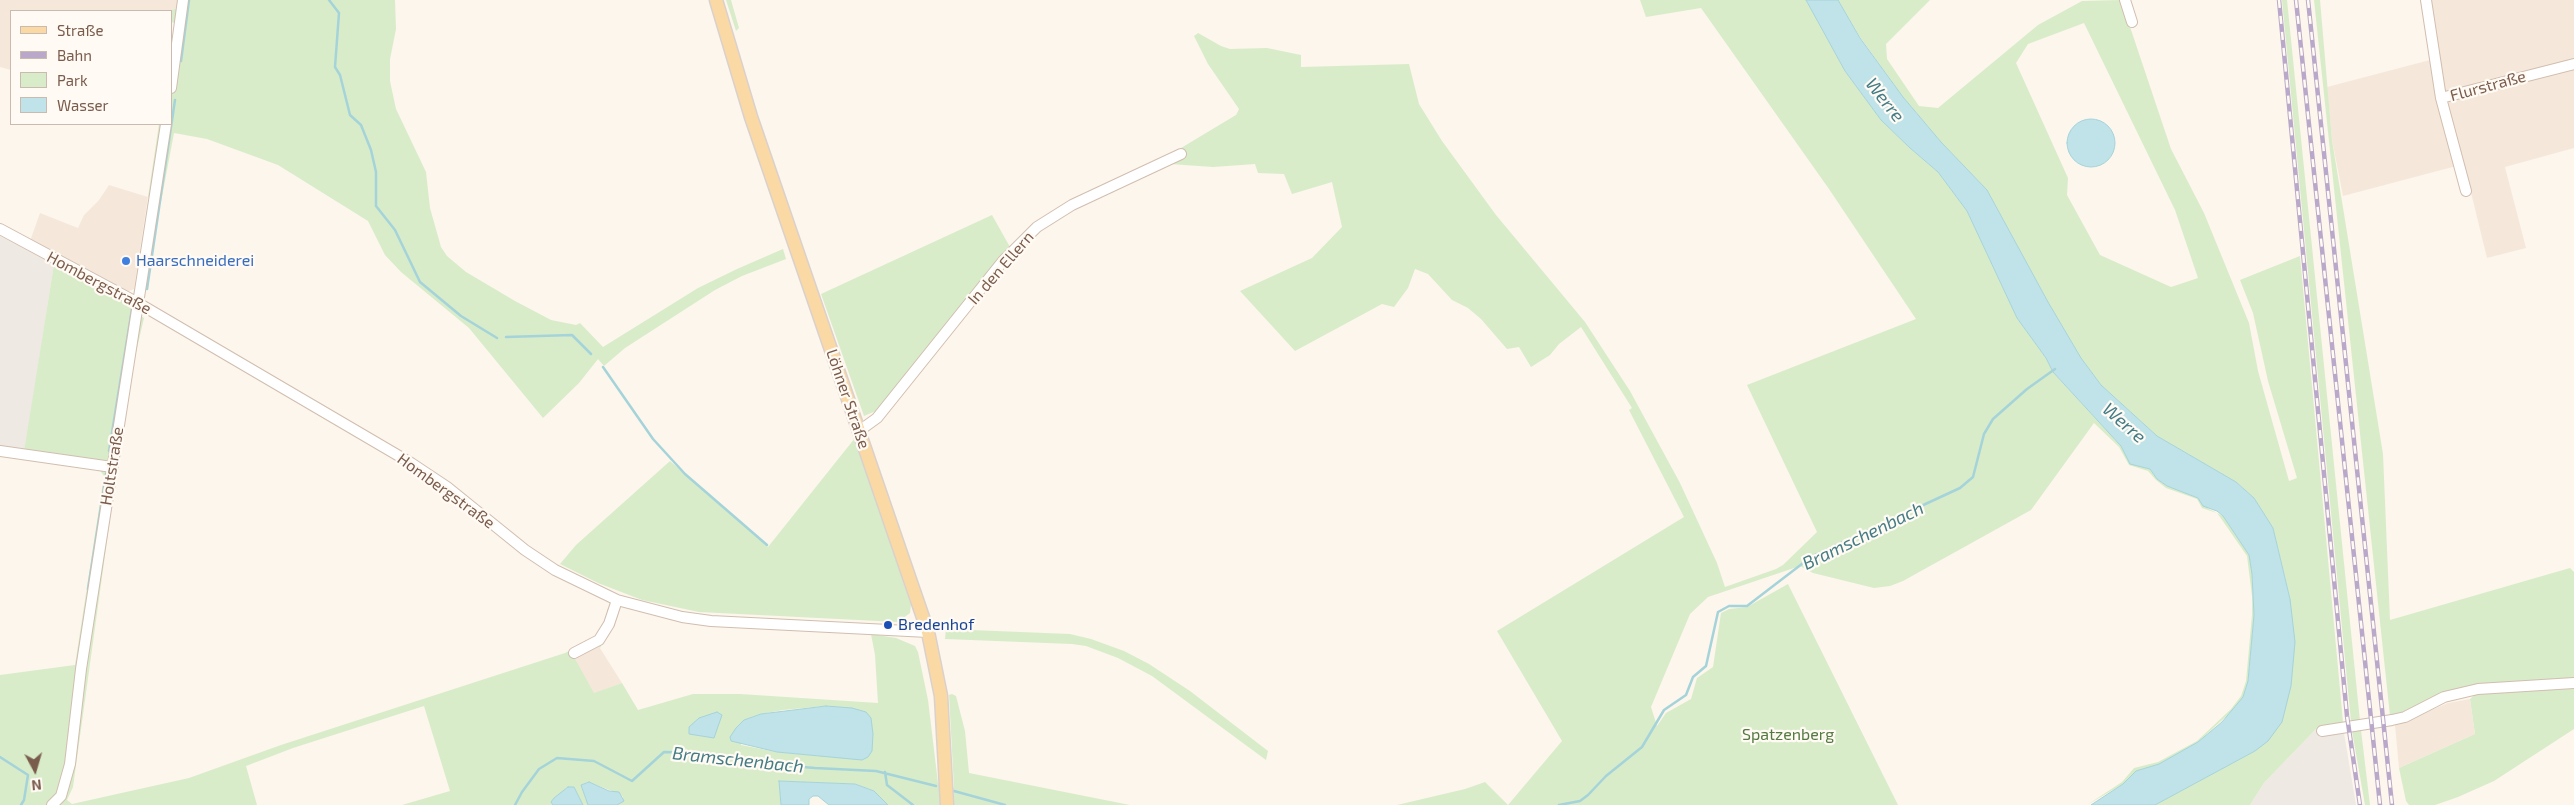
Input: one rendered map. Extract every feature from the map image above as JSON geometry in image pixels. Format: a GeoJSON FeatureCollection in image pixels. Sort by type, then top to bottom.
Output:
{"type":"FeatureCollection","features":[{"type":"Feature","properties":{"kind":"main road","name":"Löhner Straße"},"geometry":{"type":"LineString","coordinates":[[716,0],[751,116],[928,632],[941,696],[947,805]]}},
{"type":"Feature","properties":{"kind":"street"},"geometry":{"type":"LineString","coordinates":[[172,81],[183,0]]}},
{"type":"Feature","properties":{"kind":"street"},"geometry":{"type":"LineString","coordinates":[[2125,0],[2132,22]]}},
{"type":"Feature","properties":{"kind":"street","name":"Flurstraße"},"geometry":{"type":"LineString","coordinates":[[2426,0],[2441,98],[2574,64]]}},
{"type":"Feature","properties":{"kind":"street"},"geometry":{"type":"LineString","coordinates":[[2441,98],[2466,191]]}},
{"type":"Feature","properties":{"kind":"street","name":"Holtstraße"},"geometry":{"type":"LineString","coordinates":[[52,805],[61,796],[70,764],[81,669],[166,125]]}},
{"type":"Feature","properties":{"kind":"street","name":"In den Ellern"},"geometry":{"type":"LineString","coordinates":[[859,431],[876,418],[1003,261],[1037,226],[1072,205],[1181,154]]}},
{"type":"Feature","properties":{"kind":"street","name":"Hombergstraße"},"geometry":{"type":"LineString","coordinates":[[0,229],[138,303],[411,463],[447,487],[525,550],[555,570],[617,600],[682,617],[711,621],[928,632]]}},
{"type":"Feature","properties":{"kind":"street"},"geometry":{"type":"LineString","coordinates":[[0,451],[112,467]]}},
{"type":"Feature","properties":{"kind":"street"},"geometry":{"type":"LineString","coordinates":[[574,653],[599,640],[609,624],[617,600]]}},
{"type":"Feature","properties":{"kind":"street"},"geometry":{"type":"LineString","coordinates":[[2322,731],[2405,717],[2444,697],[2478,689],[2535,687],[2574,682]]}},
{"type":"Feature","properties":{"kind":"shaded area"},"geometry":{"type":"Polygon","coordinates":[[[0,0],[178,0],[177,8],[172,10],[10,10],[10,70],[0,67],[0,0]]]}},
{"type":"Feature","properties":{"kind":"shaded area"},"geometry":{"type":"Polygon","coordinates":[[[2420,0],[2574,0],[2574,148],[2505,167],[2526,248],[2487,258],[2464,164],[2343,196],[2332,140],[2327,87],[2430,60],[2420,0]]]}},
{"type":"Feature","properties":{"kind":"shaded area"},"geometry":{"type":"Polygon","coordinates":[[[109,185],[148,197],[134,289],[129,291],[124,291],[30,241],[40,213],[78,228],[84,215],[99,200],[109,185]]]}},
{"type":"Feature","properties":{"kind":"shaded area"},"geometry":{"type":"Polygon","coordinates":[[[0,236],[54,264],[25,450],[0,446],[0,236]]]}},
{"type":"Feature","properties":{"kind":"shaded area"},"geometry":{"type":"Polygon","coordinates":[[[598,645],[622,683],[594,694],[573,657],[598,645]]]}},
{"type":"Feature","properties":{"kind":"shaded area"},"geometry":{"type":"Polygon","coordinates":[[[2470,699],[2475,734],[2399,768],[2395,725],[2448,703],[2470,699]]]}},
{"type":"Feature","properties":{"kind":"shaded area"},"geometry":{"type":"Polygon","coordinates":[[[2316,729],[2344,733],[2356,805],[2250,805],[2264,783],[2316,729]]]}},
{"type":"Feature","properties":{"kind":"green space"},"geometry":{"type":"Polygon","coordinates":[[[178,0],[395,0],[396,29],[390,59],[390,81],[396,109],[426,172],[430,208],[441,247],[447,256],[466,272],[515,301],[551,320],[576,325],[580,323],[603,347],[698,288],[737,269],[783,249],[786,259],[742,276],[715,290],[625,348],[604,366],[598,359],[579,383],[543,418],[469,328],[401,272],[385,255],[368,221],[278,165],[207,139],[174,133],[161,202],[148,197],[159,125],[172,125],[172,40],[175,23],[172,22],[172,10],[177,8],[178,0]]]}},
{"type":"Feature","properties":{"kind":"green space"},"geometry":{"type":"Polygon","coordinates":[[[726,0],[731,0],[739,28],[736,31],[726,0]]]}},
{"type":"Feature","properties":{"kind":"green space","name":"Spatzenberg"},"geometry":{"type":"Polygon","coordinates":[[[1640,0],[1806,0],[1845,71],[1881,120],[1938,172],[1967,211],[2017,318],[2046,358],[2053,372],[2121,446],[2130,463],[2150,469],[2157,479],[2167,486],[2198,498],[2209,509],[2217,513],[2202,508],[2197,499],[2166,488],[2148,471],[2129,465],[2119,447],[2094,423],[2031,510],[1903,581],[1890,586],[1874,588],[1813,573],[1800,566],[1708,597],[1690,614],[1651,707],[1657,726],[1666,713],[1691,699],[1697,678],[1713,667],[1721,613],[1729,609],[1747,607],[1788,584],[1898,805],[1508,805],[1562,741],[1497,631],[1684,517],[1629,410],[1632,408],[1581,327],[1559,344],[1550,355],[1531,367],[1519,347],[1507,349],[1481,319],[1468,308],[1452,300],[1428,274],[1415,269],[1408,288],[1394,307],[1382,304],[1295,351],[1240,291],[1312,258],[1342,227],[1332,182],[1292,194],[1284,174],[1258,173],[1255,164],[1213,167],[1170,164],[1055,218],[1014,253],[883,416],[876,411],[864,416],[821,294],[992,215],[1010,247],[1032,227],[1161,160],[1236,115],[1239,109],[1208,64],[1194,36],[1198,33],[1230,49],[1267,48],[1301,55],[1301,67],[1409,64],[1419,104],[1442,141],[1496,215],[1585,322],[1630,391],[1680,483],[1717,563],[1725,587],[1783,565],[1817,532],[1747,385],[1916,319],[1829,189],[1701,8],[1646,17],[1640,0]]]}},
{"type":"Feature","properties":{"kind":"green space"},"geometry":{"type":"Polygon","coordinates":[[[1838,0],[1930,0],[1886,44],[1887,59],[1919,106],[1938,108],[2038,25],[2082,1],[2121,0],[2171,149],[2204,213],[2249,323],[2258,371],[2289,481],[2297,478],[2268,381],[2253,313],[2240,280],[2300,256],[2343,722],[2316,729],[2264,783],[2250,805],[2155,805],[2255,751],[2290,598],[2273,528],[2254,498],[2236,482],[2157,436],[2101,385],[2081,358],[2048,302],[1987,190],[1941,142],[1903,97],[1860,37],[1838,0]],[[2084,23],[2028,44],[2016,63],[2068,178],[2067,195],[2100,255],[2171,287],[2198,278],[2175,210],[2084,23]]]}},
{"type":"Feature","properties":{"kind":"green space"},"geometry":{"type":"Polygon","coordinates":[[[2282,0],[2287,0],[2360,721],[2351,722],[2282,0]]]}},
{"type":"Feature","properties":{"kind":"green space"},"geometry":{"type":"Polygon","coordinates":[[[2314,0],[2320,0],[2332,140],[2383,454],[2390,620],[2570,568],[2574,572],[2574,678],[2480,686],[2390,716],[2314,0]]]}},
{"type":"Feature","properties":{"kind":"green space"},"geometry":{"type":"Polygon","coordinates":[[[54,264],[129,304],[129,307],[144,318],[135,357],[114,490],[73,787],[67,800],[72,804],[189,778],[281,745],[565,653],[590,641],[600,632],[607,617],[607,609],[618,612],[600,648],[598,645],[574,657],[594,693],[622,683],[638,710],[693,694],[740,694],[878,703],[875,655],[871,634],[896,638],[915,646],[918,652],[928,700],[938,783],[954,788],[949,695],[952,694],[956,696],[965,731],[969,773],[1130,805],[888,805],[874,791],[855,784],[779,781],[781,805],[617,805],[623,797],[620,794],[588,782],[581,785],[588,805],[583,805],[574,787],[568,787],[551,802],[553,805],[402,805],[450,791],[424,706],[293,748],[246,766],[257,805],[0,805],[0,675],[75,665],[104,476],[99,469],[23,458],[54,264]],[[826,706],[783,710],[761,714],[744,720],[741,745],[777,752],[820,756],[826,706]]]}},
{"type":"Feature","properties":{"kind":"green space"},"geometry":{"type":"Polygon","coordinates":[[[855,438],[911,605],[910,613],[898,622],[699,612],[642,600],[598,583],[560,564],[576,545],[670,461],[768,547],[855,438]]]}},
{"type":"Feature","properties":{"kind":"green space"},"geometry":{"type":"Polygon","coordinates":[[[2217,513],[2223,516],[2249,555],[2252,574],[2254,615],[2248,681],[2243,697],[2232,711],[2198,742],[2159,764],[2136,771],[2123,784],[2087,805],[2122,782],[2134,768],[2158,762],[2197,741],[2231,709],[2241,696],[2246,681],[2252,596],[2247,556],[2217,513]]]}},
{"type":"Feature","properties":{"kind":"green space"},"geometry":{"type":"Polygon","coordinates":[[[946,629],[1070,634],[1091,639],[1124,651],[1149,664],[1190,691],[1268,751],[1266,760],[1152,676],[1118,658],[1086,646],[1072,644],[945,639],[946,629]]]}},
{"type":"Feature","properties":{"kind":"green space"},"geometry":{"type":"Polygon","coordinates":[[[2574,685],[2574,729],[2494,781],[2458,797],[2435,805],[2409,805],[2406,801],[2399,768],[2475,734],[2470,699],[2480,690],[2574,685]]]}},
{"type":"Feature","properties":{"kind":"green space"},"geometry":{"type":"Polygon","coordinates":[[[2361,730],[2370,805],[2365,805],[2352,731],[2361,730]]]}},
{"type":"Feature","properties":{"kind":"green space"},"geometry":{"type":"Polygon","coordinates":[[[1485,782],[1508,805],[1397,805],[1465,789],[1485,782]]]}},
{"type":"Feature","properties":{"kind":"water","name":"Werre"},"geometry":{"type":"Polygon","coordinates":[[[1806,0],[1838,0],[1860,38],[1903,97],[1941,142],[1987,190],[2048,302],[2081,358],[2101,385],[2157,436],[2236,482],[2254,498],[2273,528],[2290,599],[2295,642],[2291,686],[2282,722],[2268,741],[2255,751],[2155,805],[2091,805],[2123,784],[2136,771],[2159,764],[2198,742],[2222,722],[2243,697],[2248,681],[2254,615],[2249,555],[2223,516],[2217,511],[2203,506],[2198,498],[2167,486],[2157,479],[2150,469],[2130,464],[2121,446],[2053,372],[2046,358],[2017,318],[1967,211],[1938,172],[1881,120],[1845,71],[1806,0]]]}},
{"type":"Feature","properties":{"kind":"water"},"geometry":{"type":"Polygon","coordinates":[[[2091,119],[2100,121],[2108,126],[2113,134],[2115,143],[2113,152],[2108,160],[2100,165],[2091,167],[2082,165],[2074,160],[2069,152],[2067,143],[2069,134],[2074,126],[2082,121],[2091,119]]]}},
{"type":"Feature","properties":{"kind":"water"},"geometry":{"type":"Polygon","coordinates":[[[826,706],[852,708],[866,712],[871,718],[873,734],[872,751],[868,757],[862,760],[777,752],[731,741],[730,737],[744,720],[761,714],[826,706]]]}},
{"type":"Feature","properties":{"kind":"water"},"geometry":{"type":"Polygon","coordinates":[[[717,712],[722,715],[714,738],[689,734],[689,727],[699,718],[717,712]]]}},
{"type":"Feature","properties":{"kind":"water"},"geometry":{"type":"Polygon","coordinates":[[[779,781],[855,784],[874,791],[888,805],[829,805],[818,796],[813,796],[809,799],[809,805],[781,805],[779,781]]]}},
{"type":"Feature","properties":{"kind":"water"},"geometry":{"type":"Polygon","coordinates":[[[589,782],[609,791],[619,792],[624,801],[617,805],[588,805],[581,785],[589,782]]]}},
{"type":"Feature","properties":{"kind":"water"},"geometry":{"type":"Polygon","coordinates":[[[568,787],[574,787],[583,805],[553,805],[551,802],[554,798],[568,787]]]}},
{"type":"Feature","properties":{"kind":"waterway"},"geometry":{"type":"LineString","coordinates":[[181,61],[189,0]]}},
{"type":"Feature","properties":{"kind":"waterway"},"geometry":{"type":"LineString","coordinates":[[329,0],[339,13],[335,67],[340,75],[350,115],[361,125],[371,150],[376,172],[376,206],[395,230],[420,282],[461,316],[497,338]]}},
{"type":"Feature","properties":{"kind":"waterway"},"geometry":{"type":"LineString","coordinates":[[172,120],[175,100]]}},
{"type":"Feature","properties":{"kind":"waterway"},"geometry":{"type":"LineString","coordinates":[[147,289],[171,125]]}},
{"type":"Feature","properties":{"kind":"waterway"},"geometry":{"type":"LineString","coordinates":[[109,451],[132,309]]}},
{"type":"Feature","properties":{"kind":"waterway"},"geometry":{"type":"LineString","coordinates":[[506,337],[572,335],[591,354]]}},
{"type":"Feature","properties":{"kind":"waterway"},"geometry":{"type":"LineString","coordinates":[[603,367],[653,439],[685,474],[767,545]]}},
{"type":"Feature","properties":{"kind":"waterway","name":"Bramschenbach"},"geometry":{"type":"LineString","coordinates":[[1559,805],[1580,801],[1588,795],[1606,776],[1642,747],[1664,710],[1686,695],[1693,677],[1706,666],[1718,612],[1729,606],[1747,606],[1811,557],[1960,488],[1973,477],[1984,434],[1993,419],[2027,389],[2055,369]]}},
{"type":"Feature","properties":{"kind":"waterway"},"geometry":{"type":"LineString","coordinates":[[88,589],[106,474]]}},
{"type":"Feature","properties":{"kind":"waterway","name":"Bramschenbach"},"geometry":{"type":"LineString","coordinates":[[515,805],[539,769],[557,758],[594,761],[632,781],[664,752],[705,753],[765,764],[876,771],[936,786]]}},
{"type":"Feature","properties":{"kind":"waterway","name":"Bramschenbach"},"geometry":{"type":"LineString","coordinates":[[0,757],[28,775],[24,800],[21,805]]}},
{"type":"Feature","properties":{"kind":"waterway"},"geometry":{"type":"LineString","coordinates":[[885,772],[887,785],[913,805]]}},
{"type":"Feature","properties":{"kind":"waterway","name":"Bramschenbach"},"geometry":{"type":"LineString","coordinates":[[954,791],[1005,805]]}},
{"type":"Feature","properties":{"kind":"railway"},"geometry":{"type":"LineString","coordinates":[[2279,0],[2347,716],[2360,805]]}},
{"type":"Feature","properties":{"kind":"railway"},"geometry":{"type":"LineString","coordinates":[[2296,0],[2380,805]]}},
{"type":"Feature","properties":{"kind":"railway"},"geometry":{"type":"LineString","coordinates":[[2308,0],[2392,805]]}},
{"type":"Feature","properties":{"kind":"place","name":"Haarschneiderei"},"geometry":{"type":"Point","coordinates":[126,261]}},
{"type":"Feature","properties":{"kind":"place","name":"Bredenhof"},"geometry":{"type":"Point","coordinates":[888,625]}}]}
